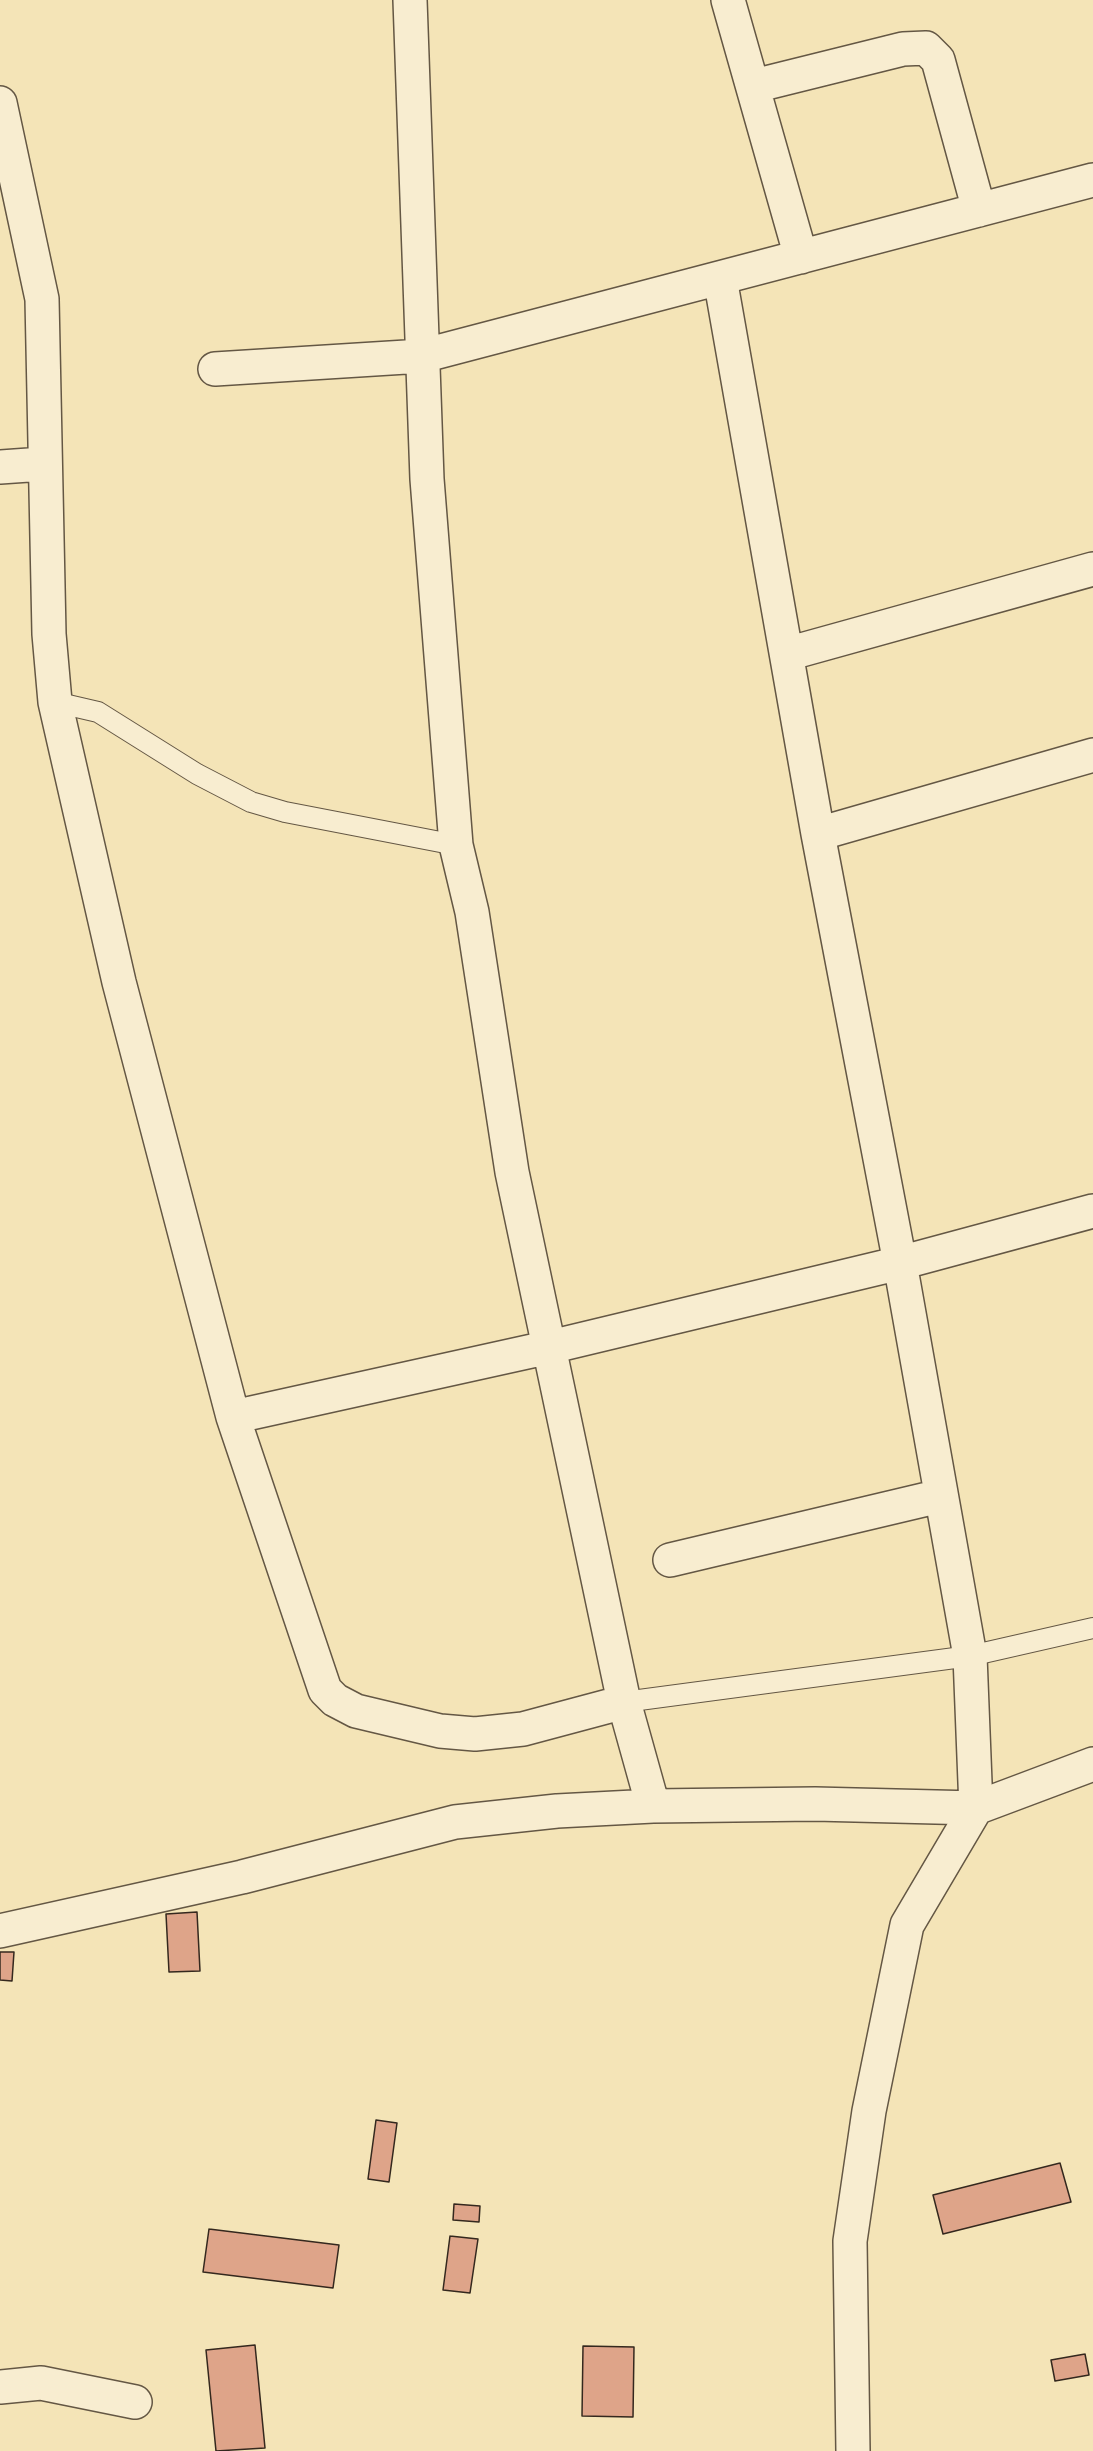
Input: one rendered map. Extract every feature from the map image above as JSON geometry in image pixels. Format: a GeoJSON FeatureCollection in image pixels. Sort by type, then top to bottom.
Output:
{"type":"FeatureCollection","features":[{"type":"Feature","properties":{"kind":"street"},"geometry":{"type":"LineString","coordinates":[[410,0],[427,479],[456,845],[472,912],[512,1172],[624,1702],[653,1806]]}},
{"type":"Feature","properties":{"kind":"street"},"geometry":{"type":"LineString","coordinates":[[728,0],[801,256]]}},
{"type":"Feature","properties":{"kind":"street"},"geometry":{"type":"LineString","coordinates":[[754,86],[903,49],[926,48],[938,60],[979,210]]}},
{"type":"Feature","properties":{"kind":"street"},"geometry":{"type":"LineString","coordinates":[[0,103],[42,299],[46,380],[43,464],[49,634],[55,702],[118,981],[233,1417],[325,1690],[335,1700],[356,1711],[440,1731],[475,1734],[523,1729],[624,1702]]}},
{"type":"Feature","properties":{"kind":"street"},"geometry":{"type":"LineString","coordinates":[[215,369],[422,357],[1093,180]]}},
{"type":"Feature","properties":{"kind":"street"},"geometry":{"type":"LineString","coordinates":[[720,278],[818,834],[900,1263],[970,1656],[976,1808],[907,1924],[868,2111],[850,2241],[853,2451]]}},
{"type":"Feature","properties":{"kind":"street"},"geometry":{"type":"LineString","coordinates":[[0,467],[43,464]]}},
{"type":"Feature","properties":{"kind":"street"},"geometry":{"type":"LineString","coordinates":[[787,654],[1093,569]]}},
{"type":"Feature","properties":{"kind":"street"},"geometry":{"type":"LineString","coordinates":[[818,834],[1093,754]]}},
{"type":"Feature","properties":{"kind":"street"},"geometry":{"type":"LineString","coordinates":[[233,1417],[550,1347],[900,1263],[1093,1211]]}},
{"type":"Feature","properties":{"kind":"street"},"geometry":{"type":"LineString","coordinates":[[669,1560],[940,1496]]}},
{"type":"Feature","properties":{"kind":"street"},"geometry":{"type":"LineString","coordinates":[[1,1924],[275,1869],[455,1822],[557,1811],[653,1806],[815,1804],[976,1808],[1093,1764]]}},
{"type":"Feature","properties":{"kind":"street"},"geometry":{"type":"LineString","coordinates":[[0,2387],[41,2383],[135,2402]]}},
{"type":"Feature","properties":{"kind":"lane"},"geometry":{"type":"LineString","coordinates":[[55,702],[99,712],[197,774],[251,802],[285,812],[456,845]]}},
{"type":"Feature","properties":{"kind":"lane"},"geometry":{"type":"LineString","coordinates":[[624,1702],[970,1656],[1093,1628]]}},
{"type":"Feature","properties":{"kind":"building"},"geometry":{"type":"Polygon","coordinates":[[[197,1912],[200,1971],[169,1972],[166,1914],[197,1912]]]}},
{"type":"Feature","properties":{"kind":"building"},"geometry":{"type":"Polygon","coordinates":[[[0,1952],[14,1952],[12,1981],[0,1980],[0,1952]]]}},
{"type":"Feature","properties":{"kind":"building"},"geometry":{"type":"Polygon","coordinates":[[[376,2120],[397,2123],[389,2182],[368,2179],[376,2120]]]}},
{"type":"Feature","properties":{"kind":"building"},"geometry":{"type":"Polygon","coordinates":[[[1060,2163],[1071,2202],[943,2234],[933,2195],[1060,2163]]]}},
{"type":"Feature","properties":{"kind":"building"},"geometry":{"type":"Polygon","coordinates":[[[454,2204],[480,2206],[479,2222],[453,2220],[454,2204]]]}},
{"type":"Feature","properties":{"kind":"building"},"geometry":{"type":"Polygon","coordinates":[[[209,2229],[339,2245],[333,2288],[203,2272],[209,2229]]]}},
{"type":"Feature","properties":{"kind":"building"},"geometry":{"type":"Polygon","coordinates":[[[450,2236],[478,2239],[470,2293],[443,2290],[450,2236]]]}},
{"type":"Feature","properties":{"kind":"building"},"geometry":{"type":"Polygon","coordinates":[[[255,2345],[265,2448],[216,2451],[206,2350],[255,2345]]]}},
{"type":"Feature","properties":{"kind":"building"},"geometry":{"type":"Polygon","coordinates":[[[583,2346],[634,2347],[633,2417],[582,2416],[583,2346]]]}},
{"type":"Feature","properties":{"kind":"building"},"geometry":{"type":"Polygon","coordinates":[[[1085,2354],[1089,2375],[1055,2381],[1051,2360],[1085,2354]]]}}]}
